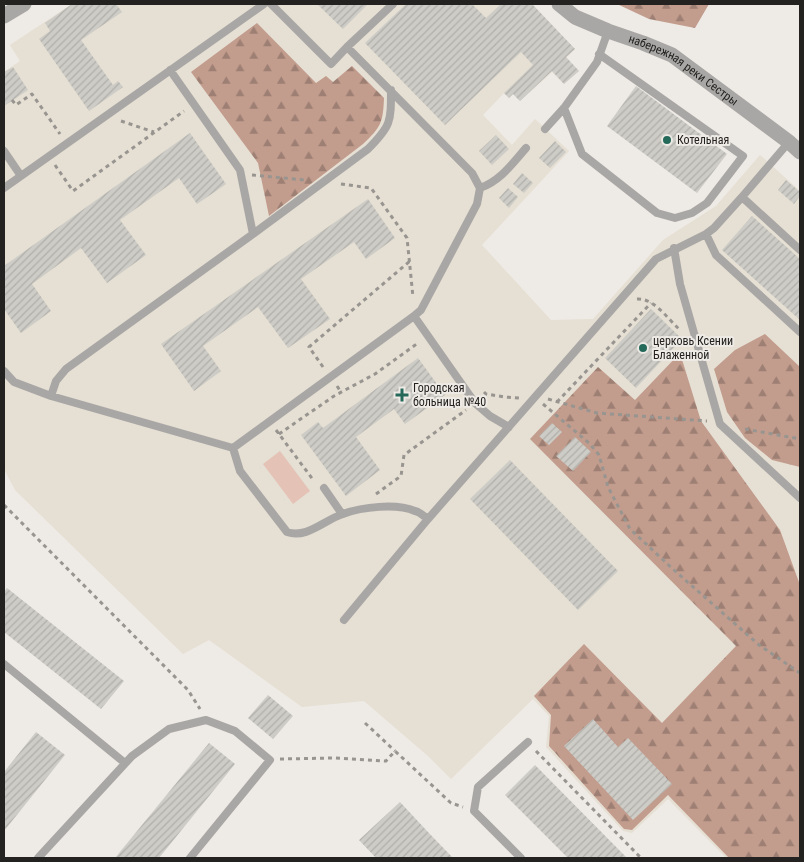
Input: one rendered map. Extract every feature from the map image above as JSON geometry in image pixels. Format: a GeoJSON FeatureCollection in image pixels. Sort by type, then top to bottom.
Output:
{"type":"FeatureCollection","features":[{"type":"Feature","properties":{"kind":"street"},"geometry":{"type":"LineString","coordinates":[[4,16],[24,4]]}},
{"type":"Feature","properties":{"kind":"street","name":"набережная реки Сестры"},"geometry":{"type":"LineString","coordinates":[[559,4],[574,17],[608,32],[672,55],[800,152]]}},
{"type":"Feature","properties":{"kind":"lane"},"geometry":{"type":"LineString","coordinates":[[4,188],[264,4]]}},
{"type":"Feature","properties":{"kind":"lane"},"geometry":{"type":"LineString","coordinates":[[271,4],[331,64],[393,4]]}},
{"type":"Feature","properties":{"kind":"lane"},"geometry":{"type":"LineString","coordinates":[[546,129],[564,108],[597,62],[608,32]]}},
{"type":"Feature","properties":{"kind":"lane"},"geometry":{"type":"LineString","coordinates":[[233,448],[421,310],[477,204],[480,188],[472,173],[392,90],[347,47]]}},
{"type":"Feature","properties":{"kind":"lane"},"geometry":{"type":"LineString","coordinates":[[564,108],[582,154],[657,213],[676,218],[692,213],[708,203],[743,156],[599,54]]}},
{"type":"Feature","properties":{"kind":"lane"},"geometry":{"type":"LineString","coordinates":[[170,70],[240,170],[254,234]]}},
{"type":"Feature","properties":{"kind":"lane"},"geometry":{"type":"LineString","coordinates":[[51,396],[56,381],[66,370],[368,149],[383,134],[391,118],[392,90]]}},
{"type":"Feature","properties":{"kind":"lane"},"geometry":{"type":"LineString","coordinates":[[344,620],[428,519],[656,258],[706,234],[714,228],[789,142]]}},
{"type":"Feature","properties":{"kind":"lane"},"geometry":{"type":"LineString","coordinates":[[480,188],[491,184],[501,176],[526,148]]}},
{"type":"Feature","properties":{"kind":"lane"},"geometry":{"type":"LineString","coordinates":[[4,151],[21,176]]}},
{"type":"Feature","properties":{"kind":"lane"},"geometry":{"type":"LineString","coordinates":[[742,197],[800,250]]}},
{"type":"Feature","properties":{"kind":"lane"},"geometry":{"type":"LineString","coordinates":[[706,234],[716,255],[800,332]]}},
{"type":"Feature","properties":{"kind":"lane"},"geometry":{"type":"LineString","coordinates":[[674,248],[680,284],[720,424],[800,498]]}},
{"type":"Feature","properties":{"kind":"lane"},"geometry":{"type":"LineString","coordinates":[[414,316],[475,403],[490,416],[508,427]]}},
{"type":"Feature","properties":{"kind":"lane"},"geometry":{"type":"LineString","coordinates":[[4,371],[14,382],[51,396],[233,448]]}},
{"type":"Feature","properties":{"kind":"lane"},"geometry":{"type":"LineString","coordinates":[[233,448],[240,472],[287,532],[296,535],[303,533],[342,514],[368,507],[407,508],[417,511],[428,519]]}},
{"type":"Feature","properties":{"kind":"lane"},"geometry":{"type":"LineString","coordinates":[[324,488],[342,514]]}},
{"type":"Feature","properties":{"kind":"lane"},"geometry":{"type":"LineString","coordinates":[[4,664],[125,763]]}},
{"type":"Feature","properties":{"kind":"lane"},"geometry":{"type":"LineString","coordinates":[[38,858],[132,756],[169,729],[206,720],[235,731],[270,760],[190,858]]}},
{"type":"Feature","properties":{"kind":"lane"},"geometry":{"type":"LineString","coordinates":[[521,858],[474,810],[478,787],[528,742]]}},
{"type":"Feature","properties":{"kind":"path"},"geometry":{"type":"LineString","coordinates":[[12,100],[16,106],[32,94],[66,144]]}},
{"type":"Feature","properties":{"kind":"path"},"geometry":{"type":"LineString","coordinates":[[49,156],[72,191],[193,104]]}},
{"type":"Feature","properties":{"kind":"path"},"geometry":{"type":"LineString","coordinates":[[106,116],[154,132]]}},
{"type":"Feature","properties":{"kind":"path"},"geometry":{"type":"LineString","coordinates":[[341,392],[309,347],[411,260]]}},
{"type":"Feature","properties":{"kind":"path"},"geometry":{"type":"LineString","coordinates":[[636,299],[644,299],[652,303],[699,350]]}},
{"type":"Feature","properties":{"kind":"path"},"geometry":{"type":"LineString","coordinates":[[557,402],[652,303]]}},
{"type":"Feature","properties":{"kind":"path"},"geometry":{"type":"LineString","coordinates":[[279,434],[341,392],[375,374],[428,336]]}},
{"type":"Feature","properties":{"kind":"path"},"geometry":{"type":"LineString","coordinates":[[545,398],[551,392]]}},
{"type":"Feature","properties":{"kind":"path"},"geometry":{"type":"LineString","coordinates":[[368,507],[372,497],[401,476],[404,455],[486,394]]}},
{"type":"Feature","properties":{"kind":"path"},"geometry":{"type":"LineString","coordinates":[[535,398],[589,443],[599,455],[608,487],[630,529],[760,645],[800,673]]}},
{"type":"Feature","properties":{"kind":"path"},"geometry":{"type":"LineString","coordinates":[[597,413],[704,421],[720,424]]}},
{"type":"Feature","properties":{"kind":"path"},"geometry":{"type":"LineString","coordinates":[[739,428],[800,439]]}},
{"type":"Feature","properties":{"kind":"path"},"geometry":{"type":"LineString","coordinates":[[4,505],[188,690],[206,720]]}},
{"type":"Feature","properties":{"kind":"path"},"geometry":{"type":"LineString","coordinates":[[365,722],[451,803],[474,810]]}},
{"type":"Feature","properties":{"kind":"path"},"geometry":{"type":"LineString","coordinates":[[528,742],[641,858]]}},
{"type":"Feature","properties":{"kind":"path"},"geometry":{"type":"LineString","coordinates":[[270,760],[334,758],[386,761],[395,751]]}},
{"type":"Feature","properties":{"kind":"shaded area","name":"Городская больница №40"},"geometry":{"type":"Polygon","coordinates":[[[72,4],[532,4],[575,49],[566,58],[579,71],[564,84],[552,72],[520,101],[513,94],[509,98],[504,93],[483,115],[512,145],[535,119],[569,151],[482,245],[551,320],[593,319],[663,240],[716,206],[760,155],[800,191],[800,858],[726,858],[668,799],[632,833],[623,831],[546,747],[549,716],[533,699],[451,779],[428,756],[364,701],[302,707],[209,640],[183,654],[15,490],[4,469],[4,72],[20,61],[10,45],[72,4]]]}},
{"type":"Feature","properties":{"kind":"shaded area"},"geometry":{"type":"Polygon","coordinates":[[[280,451],[310,491],[293,504],[263,464],[280,451]]]}},
{"type":"Feature","properties":{"kind":"green space"},"geometry":{"type":"Polygon","coordinates":[[[617,4],[709,4],[695,28],[649,19],[617,4]]]}},
{"type":"Feature","properties":{"kind":"green space"},"geometry":{"type":"Polygon","coordinates":[[[257,23],[316,83],[326,76],[333,82],[352,66],[384,98],[382,119],[377,129],[369,138],[269,216],[258,163],[191,72],[257,23]]]}},
{"type":"Feature","properties":{"kind":"green space"},"geometry":{"type":"Polygon","coordinates":[[[765,334],[800,367],[800,467],[772,460],[745,438],[727,412],[714,369],[735,350],[765,334]]]}},
{"type":"Feature","properties":{"kind":"green space"},"geometry":{"type":"Polygon","coordinates":[[[680,353],[701,421],[780,530],[800,585],[800,858],[729,858],[668,795],[632,830],[624,829],[549,746],[551,715],[534,696],[584,644],[662,723],[736,646],[530,439],[598,367],[635,400],[680,353]]]}},
{"type":"Feature","properties":{"kind":"building"},"geometry":{"type":"Polygon","coordinates":[[[72,4],[116,4],[122,12],[81,40],[113,85],[118,81],[123,87],[89,111],[39,39],[50,31],[45,23],[72,4]]]}},
{"type":"Feature","properties":{"kind":"building"},"geometry":{"type":"Polygon","coordinates":[[[317,4],[368,4],[343,29],[317,4]]]}},
{"type":"Feature","properties":{"kind":"building"},"geometry":{"type":"Polygon","coordinates":[[[406,4],[472,4],[486,18],[501,4],[532,4],[575,49],[566,57],[579,71],[564,84],[552,71],[520,101],[513,94],[509,98],[504,93],[533,65],[521,52],[445,125],[365,43],[406,4]]]}},
{"type":"Feature","properties":{"kind":"building"},"geometry":{"type":"Polygon","coordinates":[[[13,67],[28,90],[4,106],[4,72],[13,67]]]}},
{"type":"Feature","properties":{"kind":"building","name":"Котельная"},"geometry":{"type":"Polygon","coordinates":[[[636,86],[727,154],[697,193],[607,126],[636,86]]]}},
{"type":"Feature","properties":{"kind":"building"},"geometry":{"type":"Polygon","coordinates":[[[190,133],[226,184],[197,204],[179,178],[120,220],[146,255],[107,283],[81,248],[32,284],[51,311],[21,333],[4,309],[4,266],[190,133]]]}},
{"type":"Feature","properties":{"kind":"building"},"geometry":{"type":"Polygon","coordinates":[[[496,135],[509,149],[492,165],[479,151],[496,135]]]}},
{"type":"Feature","properties":{"kind":"building"},"geometry":{"type":"Polygon","coordinates":[[[555,141],[566,152],[550,168],[539,158],[555,141]]]}},
{"type":"Feature","properties":{"kind":"building"},"geometry":{"type":"Polygon","coordinates":[[[522,173],[533,183],[524,193],[513,184],[522,173]]]}},
{"type":"Feature","properties":{"kind":"building"},"geometry":{"type":"Polygon","coordinates":[[[786,180],[800,192],[800,196],[794,204],[778,190],[786,180]]]}},
{"type":"Feature","properties":{"kind":"building"},"geometry":{"type":"Polygon","coordinates":[[[508,188],[518,197],[509,208],[499,198],[508,188]]]}},
{"type":"Feature","properties":{"kind":"building"},"geometry":{"type":"Polygon","coordinates":[[[368,199],[395,238],[366,259],[354,242],[301,279],[330,319],[288,348],[258,307],[203,346],[221,371],[194,391],[161,344],[368,199]]]}},
{"type":"Feature","properties":{"kind":"building"},"geometry":{"type":"Polygon","coordinates":[[[752,216],[800,259],[800,320],[722,250],[752,216]]]}},
{"type":"Feature","properties":{"kind":"building","name":"церковь Ксении Блаженной"},"geometry":{"type":"Polygon","coordinates":[[[651,309],[682,339],[636,388],[605,358],[651,309]]]}},
{"type":"Feature","properties":{"kind":"building"},"geometry":{"type":"Polygon","coordinates":[[[418,358],[445,395],[405,424],[394,409],[356,437],[380,470],[346,496],[301,435],[318,422],[323,428],[418,358]]]}},
{"type":"Feature","properties":{"kind":"building"},"geometry":{"type":"Polygon","coordinates":[[[552,423],[562,432],[549,445],[539,436],[552,423]]]}},
{"type":"Feature","properties":{"kind":"building"},"geometry":{"type":"Polygon","coordinates":[[[575,437],[591,452],[573,471],[556,456],[575,437]]]}},
{"type":"Feature","properties":{"kind":"building"},"geometry":{"type":"Polygon","coordinates":[[[510,460],[618,571],[578,610],[470,499],[510,460]]]}},
{"type":"Feature","properties":{"kind":"building"},"geometry":{"type":"Polygon","coordinates":[[[7,588],[124,681],[101,709],[4,632],[4,592],[7,588]]]}},
{"type":"Feature","properties":{"kind":"building"},"geometry":{"type":"Polygon","coordinates":[[[268,695],[293,716],[273,739],[248,718],[268,695]]]}},
{"type":"Feature","properties":{"kind":"building"},"geometry":{"type":"Polygon","coordinates":[[[593,719],[618,747],[628,738],[672,784],[633,820],[564,746],[593,719]]]}},
{"type":"Feature","properties":{"kind":"building"},"geometry":{"type":"Polygon","coordinates":[[[36,732],[65,755],[4,831],[4,772],[36,732]]]}},
{"type":"Feature","properties":{"kind":"building"},"geometry":{"type":"Polygon","coordinates":[[[209,743],[235,764],[159,858],[115,858],[209,743]]]}},
{"type":"Feature","properties":{"kind":"building"},"geometry":{"type":"Polygon","coordinates":[[[535,765],[627,858],[568,858],[505,795],[535,765]]]}},
{"type":"Feature","properties":{"kind":"building"},"geometry":{"type":"Polygon","coordinates":[[[400,802],[453,858],[376,858],[359,840],[400,802]]]}},
{"type":"Feature","properties":{"kind":"place","name":"Котельная"},"geometry":{"type":"Point","coordinates":[667,140]}},
{"type":"Feature","properties":{"kind":"place","name":"церковь Ксении Блаженной"},"geometry":{"type":"Point","coordinates":[643,348]}},
{"type":"Feature","properties":{"kind":"place","name":"Городская больница №40"},"geometry":{"type":"Point","coordinates":[402,395]}}]}
